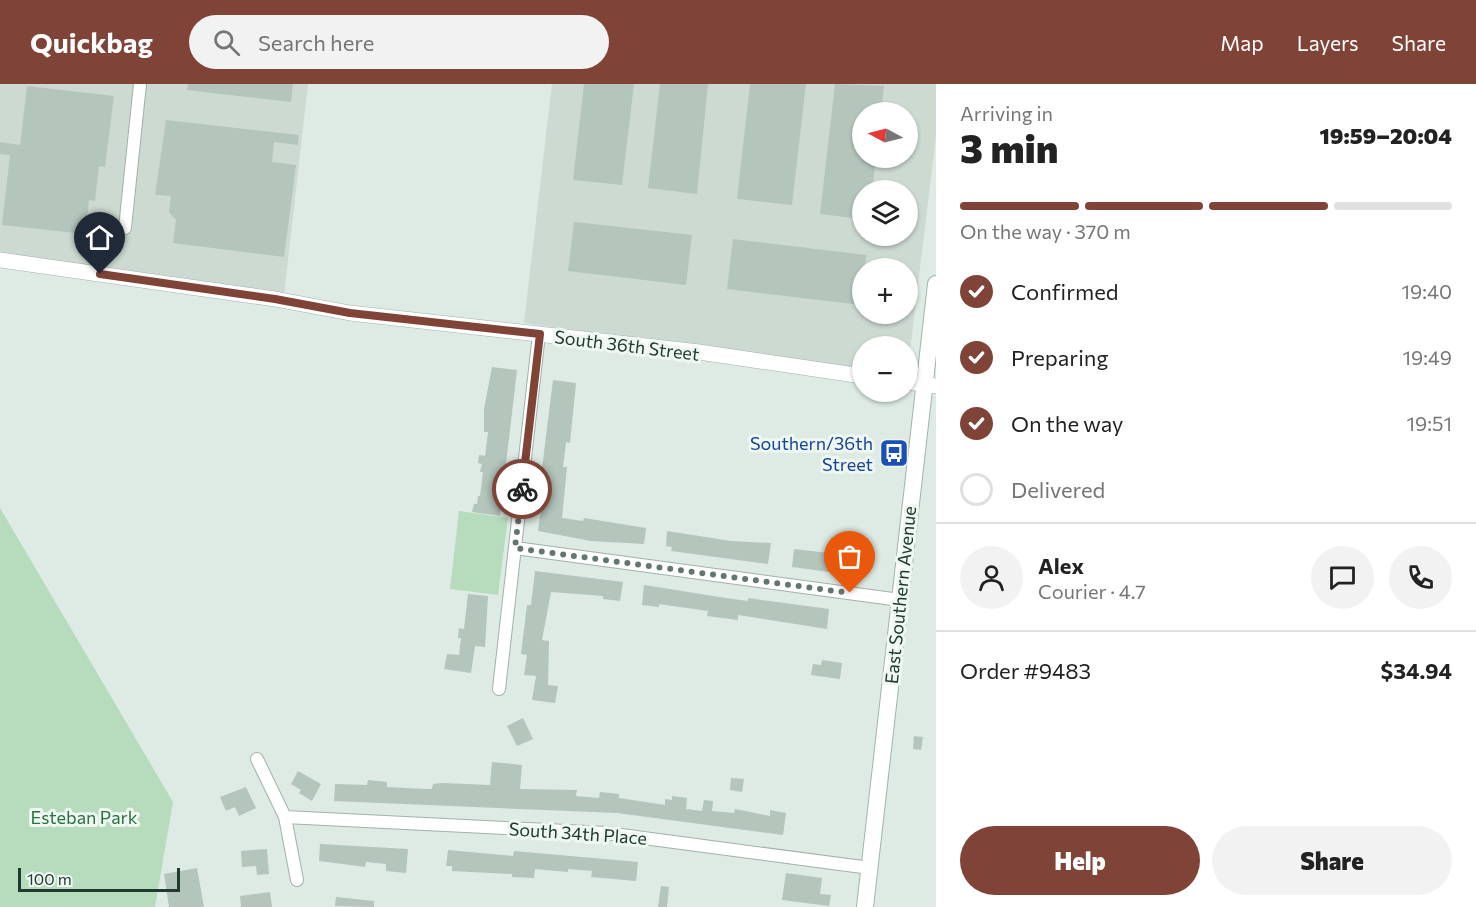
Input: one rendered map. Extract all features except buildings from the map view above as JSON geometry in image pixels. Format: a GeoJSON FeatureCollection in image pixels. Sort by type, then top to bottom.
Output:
{"type":"FeatureCollection","features":[{"type":"Feature","properties":{"kind":"main road","name":"East Southern Avenue"},"geometry":{"type":"LineString","coordinates":[[865,907],[900,600],[930,386],[936,284]]}},
{"type":"Feature","properties":{"kind":"street"},"geometry":{"type":"LineString","coordinates":[[125,228],[140,84]]}},
{"type":"Feature","properties":{"kind":"street","name":"South 36th Street"},"geometry":{"type":"LineString","coordinates":[[0,260],[275,299],[350,313],[699,352],[852,375]]}},
{"type":"Feature","properties":{"kind":"street"},"geometry":{"type":"LineString","coordinates":[[499,689],[540,334]]}},
{"type":"Feature","properties":{"kind":"street"},"geometry":{"type":"LineString","coordinates":[[515,548],[900,600]]}},
{"type":"Feature","properties":{"kind":"street"},"geometry":{"type":"LineString","coordinates":[[257,759],[285,817],[297,880]]}},
{"type":"Feature","properties":{"kind":"street","name":"South 34th Place"},"geometry":{"type":"LineString","coordinates":[[285,817],[606,833],[870,868]]}},
{"type":"Feature","properties":{"kind":"shaded area"},"geometry":{"type":"Polygon","coordinates":[[[0,84],[308,84],[284,295],[0,256],[0,84]]]}},
{"type":"Feature","properties":{"kind":"shaded area"},"geometry":{"type":"Polygon","coordinates":[[[552,84],[936,84],[936,136],[918,284],[918,258],[852,258],[852,324],[913,324],[912,336],[852,336],[852,368],[524,323],[552,84]]]}},
{"type":"Feature","properties":{"kind":"green space","name":"Esteban Park"},"geometry":{"type":"Polygon","coordinates":[[[0,508],[173,802],[155,907],[0,907],[0,508]]]}},
{"type":"Feature","properties":{"kind":"green space"},"geometry":{"type":"Polygon","coordinates":[[[459,511],[508,518],[498,595],[450,589],[459,511]]]}},
{"type":"Feature","properties":{"kind":"way so far"},"geometry":{"type":"LineString","coordinates":[[522,489],[515,548],[850,593]]}},
{"type":"Feature","properties":{"kind":"place","name":"Southern/36th Street"},"geometry":{"type":"Point","coordinates":[894,453]}},
{"type":"Feature","properties":{"kind":"route"},"geometry":{"type":"LineString","coordinates":[[100,274],[275,299],[350,313],[540,334],[522,489]]}}]}
